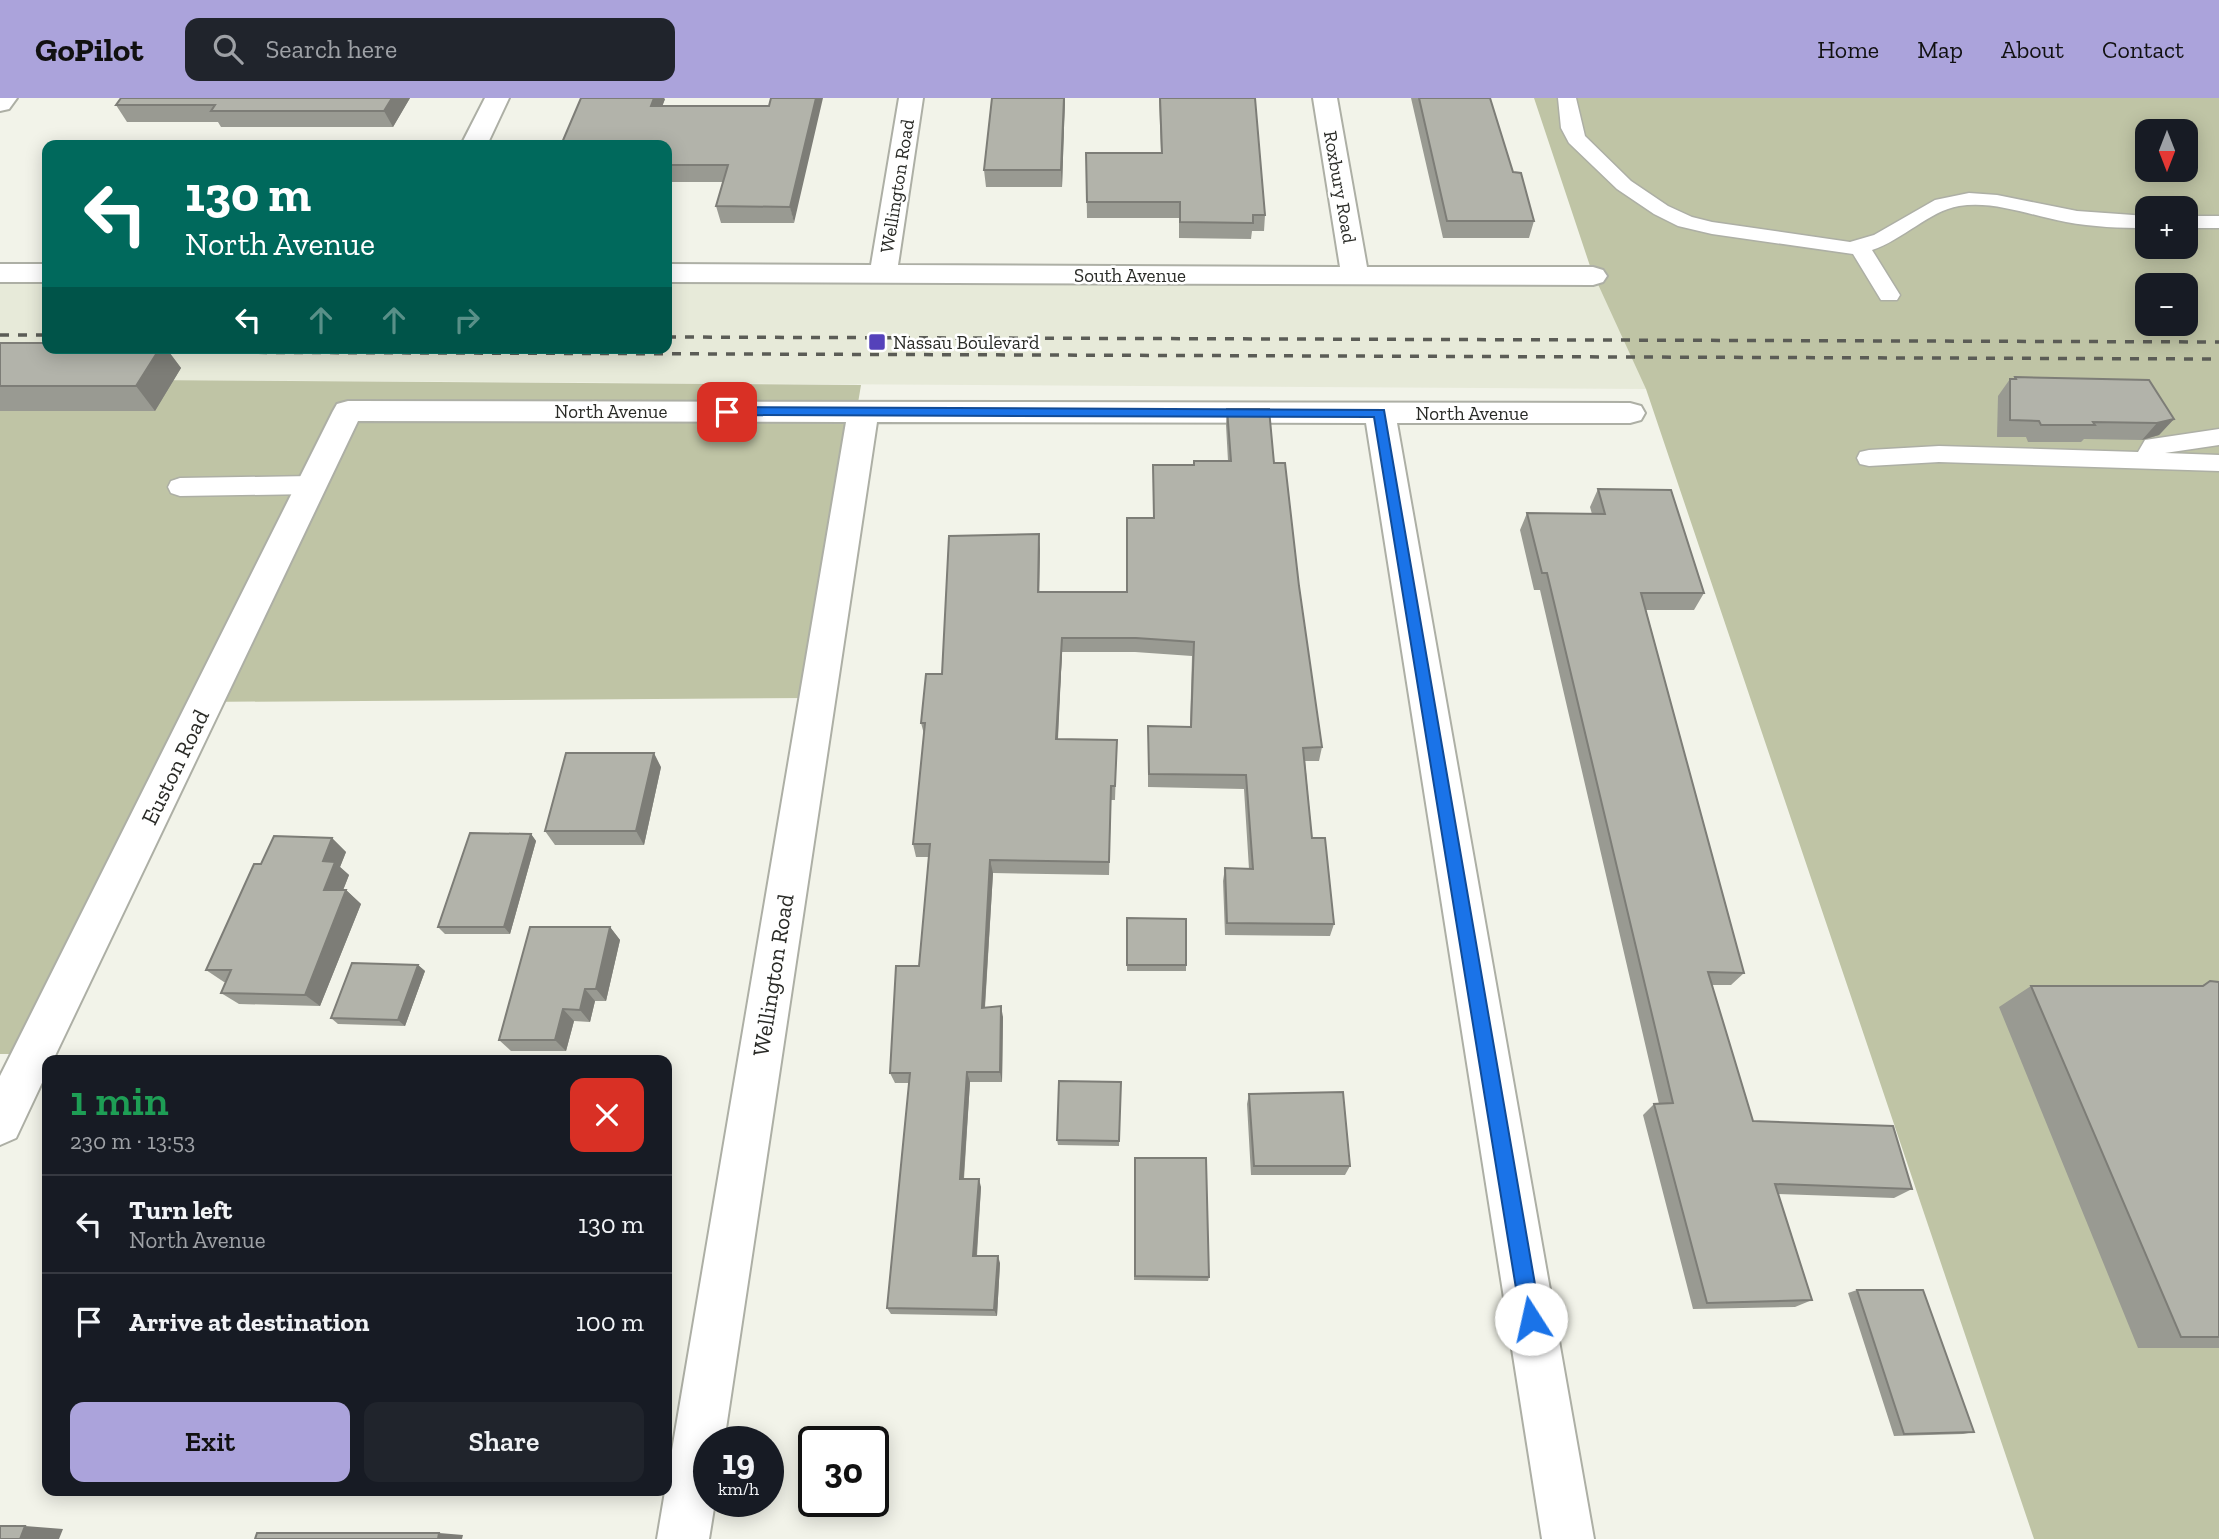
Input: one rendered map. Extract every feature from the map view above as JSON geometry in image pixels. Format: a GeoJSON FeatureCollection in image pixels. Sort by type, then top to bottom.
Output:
{"type":"FeatureCollection","features":[{"type":"Feature","properties":{"kind":"street"},"geometry":{"type":"LineString","coordinates":[[0,104],[5,98]]}},
{"type":"Feature","properties":{"kind":"street"},"geometry":{"type":"LineString","coordinates":[[477,140],[498,98]]}},
{"type":"Feature","properties":{"kind":"street","name":"Wellington Road"},"geometry":{"type":"LineString","coordinates":[[883,274],[911,98]]}},
{"type":"Feature","properties":{"kind":"street","name":"Roxbury Road"},"geometry":{"type":"LineString","coordinates":[[1325,98],[1355,276]]}},
{"type":"Feature","properties":{"kind":"street"},"geometry":{"type":"LineString","coordinates":[[0,273],[42,273]]}},
{"type":"Feature","properties":{"kind":"street","name":"South Avenue"},"geometry":{"type":"LineString","coordinates":[[672,273],[1593,276]]}},
{"type":"Feature","properties":{"kind":"street","name":"North Avenue"},"geometry":{"type":"LineString","coordinates":[[348,411],[1630,414]]}},
{"type":"Feature","properties":{"kind":"street","name":"Euston Road"},"geometry":{"type":"LineString","coordinates":[[0,1123],[348,411]]}},
{"type":"Feature","properties":{"kind":"street","name":"Wellington Road"},"geometry":{"type":"LineString","coordinates":[[683,1539],[863,412]]}},
{"type":"Feature","properties":{"kind":"street"},"geometry":{"type":"LineString","coordinates":[[1380,413],[1568,1539]]}},
{"type":"Feature","properties":{"kind":"lane"},"geometry":{"type":"LineString","coordinates":[[1567,98],[1571,128],[1576,139],[1625,185],[1661,210],[1685,222],[1712,228],[1818,244],[1860,247],[1884,241],[1934,210],[1962,200],[1992,202],[2071,216],[2135,221]]}},
{"type":"Feature","properties":{"kind":"lane"},"geometry":{"type":"LineString","coordinates":[[2198,222],[2219,222]]}},
{"type":"Feature","properties":{"kind":"lane"},"geometry":{"type":"LineString","coordinates":[[1860,247],[1889,295]]}},
{"type":"Feature","properties":{"kind":"lane"},"geometry":{"type":"LineString","coordinates":[[2150,461],[2149,452],[2154,446],[2219,437]]}},
{"type":"Feature","properties":{"kind":"lane"},"geometry":{"type":"LineString","coordinates":[[1869,458],[1939,454],[2219,463]]}},
{"type":"Feature","properties":{"kind":"lane"},"geometry":{"type":"LineString","coordinates":[[180,487],[313,485]]}},
{"type":"Feature","properties":{"kind":"shaded area"},"geometry":{"type":"Polygon","coordinates":[[[672,269],[1591,269],[2135,323],[2135,336],[2198,336],[2198,323],[2219,322],[2219,388],[1646,389],[0,379],[0,270],[42,270],[42,354],[672,354],[672,269]]]}},
{"type":"Feature","properties":{"kind":"green space"},"geometry":{"type":"Polygon","coordinates":[[[1534,98],[2219,98],[2219,1539],[2034,1539],[1646,389],[1591,269],[1534,98]]]}},
{"type":"Feature","properties":{"kind":"green space"},"geometry":{"type":"Polygon","coordinates":[[[0,379],[861,385],[809,698],[197,702],[24,1054],[0,1054],[0,379]]]}},
{"type":"Feature","properties":{"kind":"building"},"geometry":{"type":"Polygon","coordinates":[[[121,98],[392,98],[384,111],[211,111],[215,105],[116,105],[121,98]]]}},
{"type":"Feature","properties":{"kind":"building"},"geometry":{"type":"Polygon","coordinates":[[[581,98],[654,98],[651,106],[769,106],[771,98],[816,98],[790,207],[716,206],[728,165],[672,165],[672,140],[563,140],[581,98]]]}},
{"type":"Feature","properties":{"kind":"building"},"geometry":{"type":"Polygon","coordinates":[[[992,98],[1064,98],[1061,170],[984,170],[992,98]]]}},
{"type":"Feature","properties":{"kind":"building"},"geometry":{"type":"Polygon","coordinates":[[[1160,98],[1255,98],[1265,215],[1253,215],[1253,223],[1180,222],[1180,202],[1087,202],[1086,153],[1162,153],[1160,98]]]}},
{"type":"Feature","properties":{"kind":"building"},"geometry":{"type":"Polygon","coordinates":[[[1419,98],[1490,98],[1513,172],[1521,173],[1534,221],[1447,221],[1419,98]]]}},
{"type":"Feature","properties":{"kind":"building"},"geometry":{"type":"Polygon","coordinates":[[[0,343],[42,343],[42,354],[156,354],[136,386],[0,386],[0,343]]]}},
{"type":"Feature","properties":{"kind":"building"},"geometry":{"type":"Polygon","coordinates":[[[2015,377],[2149,380],[2174,419],[2157,423],[2093,422],[2095,425],[2041,425],[2039,421],[2010,420],[2010,379],[2016,379],[2015,377]]]}},
{"type":"Feature","properties":{"kind":"building"},"geometry":{"type":"Polygon","coordinates":[[[1227,409],[1269,409],[1274,463],[1285,463],[1322,747],[1303,748],[1312,838],[1325,838],[1334,924],[1227,923],[1225,868],[1253,869],[1246,775],[1149,774],[1148,726],[1191,727],[1194,642],[1136,638],[1062,638],[1056,739],[1117,740],[1115,786],[1111,786],[1109,862],[990,860],[982,1008],[1001,1006],[1000,1072],[967,1072],[960,1179],[979,1179],[973,1256],[998,1256],[994,1310],[887,1308],[910,1073],[890,1073],[896,966],[919,966],[930,844],[913,844],[925,723],[921,723],[926,674],[942,674],[949,536],[1039,534],[1038,592],[1127,592],[1127,518],[1154,518],[1153,465],[1231,461],[1227,409]]]}},
{"type":"Feature","properties":{"kind":"building"},"geometry":{"type":"Polygon","coordinates":[[[1598,489],[1671,490],[1704,593],[1641,593],[1744,973],[1708,972],[1753,1121],[1893,1126],[1912,1189],[1775,1184],[1812,1300],[1707,1303],[1654,1104],[1673,1103],[1547,573],[1542,573],[1527,513],[1605,514],[1598,489]]]}},
{"type":"Feature","properties":{"kind":"building"},"geometry":{"type":"Polygon","coordinates":[[[566,753],[654,753],[636,831],[545,831],[566,753]]]}},
{"type":"Feature","properties":{"kind":"building"},"geometry":{"type":"Polygon","coordinates":[[[470,833],[531,834],[504,927],[438,927],[470,833]]]}},
{"type":"Feature","properties":{"kind":"building"},"geometry":{"type":"Polygon","coordinates":[[[274,836],[332,838],[323,861],[335,862],[324,890],[346,890],[305,995],[221,993],[231,970],[206,970],[254,864],[261,864],[274,836]]]}},
{"type":"Feature","properties":{"kind":"building"},"geometry":{"type":"Polygon","coordinates":[[[1127,918],[1186,919],[1186,965],[1127,965],[1127,918]]]}},
{"type":"Feature","properties":{"kind":"building"},"geometry":{"type":"Polygon","coordinates":[[[530,927],[610,927],[596,989],[585,989],[580,1010],[563,1009],[555,1040],[499,1040],[530,927]]]}},
{"type":"Feature","properties":{"kind":"building"},"geometry":{"type":"Polygon","coordinates":[[[352,963],[418,965],[398,1020],[331,1018],[352,963]]]}},
{"type":"Feature","properties":{"kind":"building"},"geometry":{"type":"Polygon","coordinates":[[[2210,981],[2219,982],[2219,1337],[2181,1337],[2031,986],[2203,986],[2210,981]]]}},
{"type":"Feature","properties":{"kind":"building"},"geometry":{"type":"Polygon","coordinates":[[[1059,1081],[1121,1082],[1119,1141],[1057,1140],[1059,1081]]]}},
{"type":"Feature","properties":{"kind":"building"},"geometry":{"type":"Polygon","coordinates":[[[1343,1092],[1350,1166],[1254,1166],[1249,1094],[1343,1092]]]}},
{"type":"Feature","properties":{"kind":"building"},"geometry":{"type":"Polygon","coordinates":[[[1135,1158],[1206,1158],[1209,1277],[1135,1276],[1135,1158]]]}},
{"type":"Feature","properties":{"kind":"building"},"geometry":{"type":"Polygon","coordinates":[[[1857,1290],[1923,1290],[1974,1432],[1904,1434],[1857,1290]]]}},
{"type":"Feature","properties":{"kind":"building"},"geometry":{"type":"Polygon","coordinates":[[[0,1526],[25,1526],[20,1539],[0,1539],[0,1526]]]}},
{"type":"Feature","properties":{"kind":"building"},"geometry":{"type":"Polygon","coordinates":[[[257,1533],[439,1533],[438,1539],[255,1539],[257,1533]]]}},
{"type":"Feature","properties":{"kind":"railway"},"geometry":{"type":"LineString","coordinates":[[0,335],[42,335]]}},
{"type":"Feature","properties":{"kind":"railway"},"geometry":{"type":"LineString","coordinates":[[672,337],[2219,342]]}},
{"type":"Feature","properties":{"kind":"railway"},"geometry":{"type":"LineString","coordinates":[[672,354],[2219,359]]}},
{"type":"Feature","properties":{"kind":"place","name":"Nassau Boulevard"},"geometry":{"type":"Point","coordinates":[877,342]}},
{"type":"Feature","properties":{"kind":"route"},"geometry":{"type":"LineString","coordinates":[[727,412],[1380,413],[1531,1319]]}}]}
